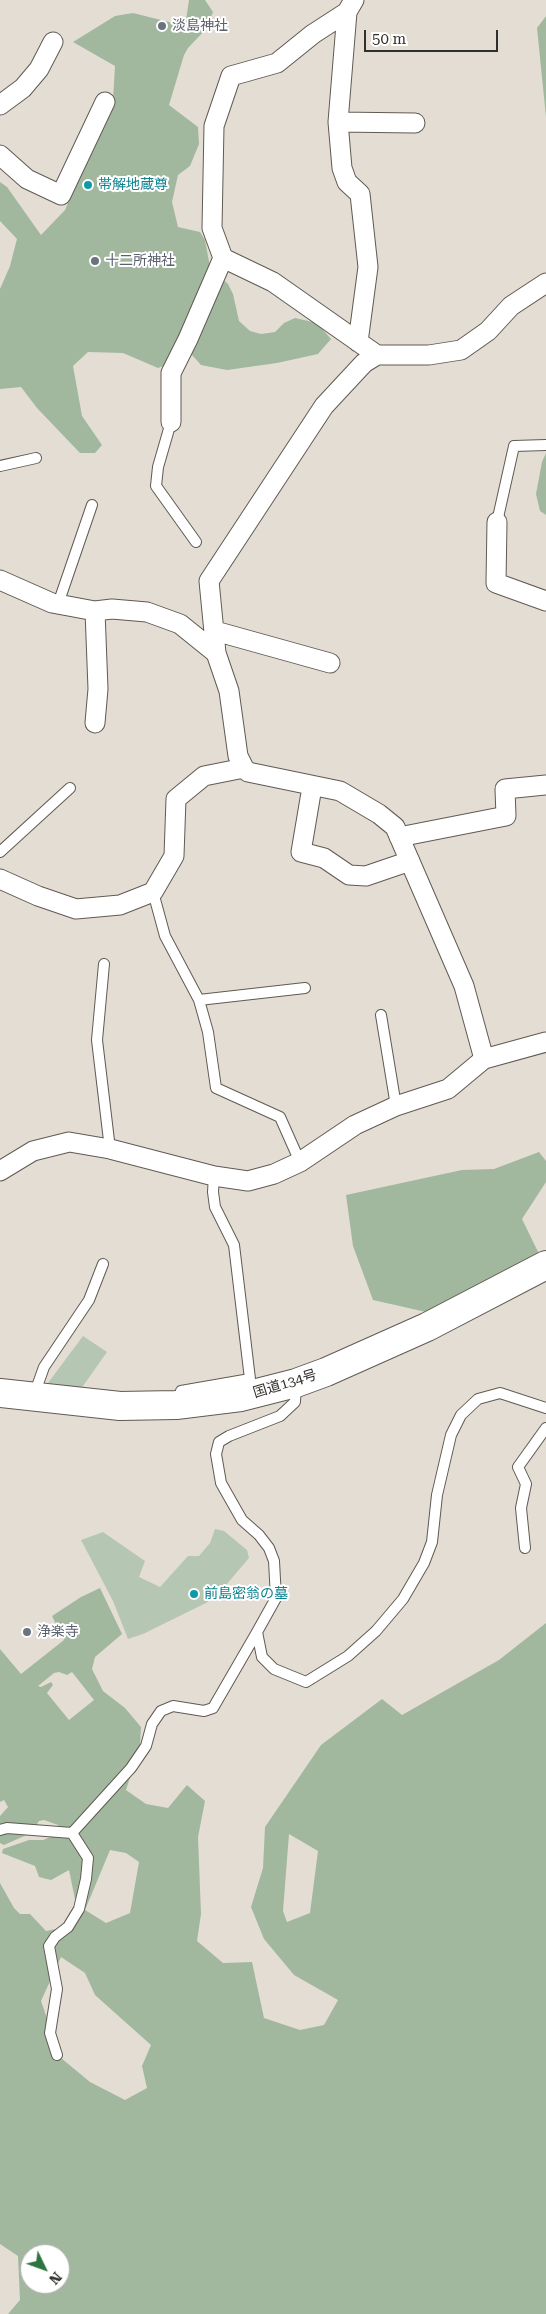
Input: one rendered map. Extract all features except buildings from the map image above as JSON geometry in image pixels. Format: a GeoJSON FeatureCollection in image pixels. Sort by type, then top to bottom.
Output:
{"type":"FeatureCollection","features":[{"type":"Feature","properties":{"kind":"highway","name":"国道134号"},"geometry":{"type":"LineString","coordinates":[[0,1393],[120,1406],[161,1398],[176,1405],[241,1398],[296,1383],[428,1327],[546,1265]]}},
{"type":"Feature","properties":{"kind":"street"},"geometry":{"type":"LineString","coordinates":[[350,6],[338,122],[342,168],[347,182],[360,194],[368,267],[358,342]]}},
{"type":"Feature","properties":{"kind":"street"},"geometry":{"type":"LineString","coordinates":[[171,422],[171,373],[223,258],[212,228],[214,126],[231,76],[277,63],[350,6]]}},
{"type":"Feature","properties":{"kind":"street"},"geometry":{"type":"LineString","coordinates":[[0,105],[23,88],[39,69],[53,42]]}},
{"type":"Feature","properties":{"kind":"street"},"geometry":{"type":"LineString","coordinates":[[0,154],[27,179],[61,194],[105,102]]}},
{"type":"Feature","properties":{"kind":"street"},"geometry":{"type":"LineString","coordinates":[[338,122],[415,123]]}},
{"type":"Feature","properties":{"kind":"street"},"geometry":{"type":"LineString","coordinates":[[223,258],[273,282],[377,355]]}},
{"type":"Feature","properties":{"kind":"street"},"geometry":{"type":"LineString","coordinates":[[484,1059],[464,986],[395,827],[379,814],[340,791],[312,787],[248,772],[244,768],[238,756],[229,691],[216,653],[209,581],[324,406],[364,363],[377,355],[429,355],[461,350],[488,332],[511,306],[546,283]]}},
{"type":"Feature","properties":{"kind":"street"},"geometry":{"type":"LineString","coordinates":[[497,522],[496,583],[546,601]]}},
{"type":"Feature","properties":{"kind":"street"},"geometry":{"type":"LineString","coordinates":[[0,580],[58,604],[95,611],[112,608],[147,612],[180,624],[216,653]]}},
{"type":"Feature","properties":{"kind":"street"},"geometry":{"type":"LineString","coordinates":[[95,611],[98,689],[95,723]]}},
{"type":"Feature","properties":{"kind":"street"},"geometry":{"type":"LineString","coordinates":[[215,631],[330,663]]}},
{"type":"Feature","properties":{"kind":"street"},"geometry":{"type":"LineString","coordinates":[[0,879],[38,896],[76,909],[120,905],[153,892],[174,856],[176,799],[204,776],[244,768]]}},
{"type":"Feature","properties":{"kind":"street"},"geometry":{"type":"LineString","coordinates":[[399,837],[506,816],[505,788],[546,785]]}},
{"type":"Feature","properties":{"kind":"street"},"geometry":{"type":"LineString","coordinates":[[312,787],[301,852],[324,858],[349,876],[366,876],[410,861]]}},
{"type":"Feature","properties":{"kind":"street"},"geometry":{"type":"LineString","coordinates":[[0,1170],[33,1151],[69,1142],[110,1149],[214,1176],[248,1181],[274,1174],[300,1162],[355,1125],[396,1106],[448,1089],[484,1059],[546,1042]]}},
{"type":"Feature","properties":{"kind":"lane"},"geometry":{"type":"LineString","coordinates":[[171,422],[158,467],[156,486],[196,542]]}},
{"type":"Feature","properties":{"kind":"lane"},"geometry":{"type":"LineString","coordinates":[[497,522],[514,446],[546,445]]}},
{"type":"Feature","properties":{"kind":"lane"},"geometry":{"type":"LineString","coordinates":[[0,466],[36,458]]}},
{"type":"Feature","properties":{"kind":"lane"},"geometry":{"type":"LineString","coordinates":[[58,604],[92,505]]}},
{"type":"Feature","properties":{"kind":"lane"},"geometry":{"type":"LineString","coordinates":[[0,852],[70,788]]}},
{"type":"Feature","properties":{"kind":"lane"},"geometry":{"type":"LineString","coordinates":[[153,892],[165,936],[199,1000],[208,1032],[216,1088],[280,1116],[300,1162]]}},
{"type":"Feature","properties":{"kind":"lane"},"geometry":{"type":"LineString","coordinates":[[104,964],[97,1040],[110,1149]]}},
{"type":"Feature","properties":{"kind":"lane"},"geometry":{"type":"LineString","coordinates":[[199,1000],[305,988]]}},
{"type":"Feature","properties":{"kind":"lane"},"geometry":{"type":"LineString","coordinates":[[380,1015],[396,1106]]}},
{"type":"Feature","properties":{"kind":"lane"},"geometry":{"type":"LineString","coordinates":[[161,1398],[250,1379],[234,1245],[215,1208],[214,1176]]}},
{"type":"Feature","properties":{"kind":"lane"},"geometry":{"type":"LineString","coordinates":[[33,1398],[44,1367],[90,1300],[103,1264]]}},
{"type":"Feature","properties":{"kind":"lane"},"geometry":{"type":"LineString","coordinates":[[72,1834],[131,1768],[146,1746],[152,1724],[161,1711],[172,1706],[204,1711],[213,1708],[276,1598],[274,1561],[269,1548],[259,1535],[242,1520],[221,1483],[216,1454],[220,1442],[229,1436],[280,1416],[295,1402],[296,1383]]}},
{"type":"Feature","properties":{"kind":"lane"},"geometry":{"type":"LineString","coordinates":[[257,1632],[262,1657],[274,1668],[306,1682],[348,1656],[376,1631],[403,1598],[424,1563],[432,1542],[437,1495],[449,1444],[461,1415],[478,1399],[500,1393],[546,1408]]}},
{"type":"Feature","properties":{"kind":"lane"},"geometry":{"type":"LineString","coordinates":[[525,1548],[521,1508],[526,1484],[518,1467],[546,1428]]}},
{"type":"Feature","properties":{"kind":"lane"},"geometry":{"type":"LineString","coordinates":[[0,1830],[7,1828],[72,1834]]}},
{"type":"Feature","properties":{"kind":"lane"},"geometry":{"type":"LineString","coordinates":[[57,2055],[50,2033],[57,1989],[49,1946],[55,1937],[68,1927],[79,1909],[86,1879],[88,1858],[72,1834]]}},
{"type":"Feature","properties":{"kind":"green space"},"geometry":{"type":"Polygon","coordinates":[[[189,0],[205,0],[213,12],[206,29],[184,55],[169,105],[198,127],[199,144],[190,166],[178,175],[172,202],[178,227],[200,232],[205,240],[210,267],[228,284],[233,294],[239,321],[250,331],[261,334],[275,332],[284,323],[295,318],[317,323],[331,339],[318,354],[277,363],[227,370],[201,365],[192,355],[158,368],[123,353],[88,352],[73,366],[82,416],[102,445],[95,453],[80,453],[37,408],[21,387],[0,389],[0,289],[10,266],[17,239],[0,221],[0,182],[7,187],[41,235],[65,210],[113,100],[115,66],[73,42],[115,16],[133,13],[181,25],[186,20],[189,0]]]}},
{"type":"Feature","properties":{"kind":"green space"},"geometry":{"type":"Polygon","coordinates":[[[546,16],[546,117],[537,28],[546,16]]]}},
{"type":"Feature","properties":{"kind":"green space"},"geometry":{"type":"Polygon","coordinates":[[[546,453],[546,515],[540,511],[536,494],[542,462],[546,453]]]}},
{"type":"Feature","properties":{"kind":"green space"},"geometry":{"type":"Polygon","coordinates":[[[539,1152],[546,1161],[546,1182],[522,1219],[541,1258],[426,1312],[373,1300],[353,1246],[346,1195],[462,1170],[494,1169],[539,1152]]]}},
{"type":"Feature","properties":{"kind":"green space"},"geometry":{"type":"Polygon","coordinates":[[[83,1336],[107,1352],[76,1396],[42,1391],[83,1336]]]}},
{"type":"Feature","properties":{"kind":"green space"},"geometry":{"type":"Polygon","coordinates":[[[215,1529],[224,1531],[247,1550],[249,1558],[220,1592],[206,1603],[143,1634],[128,1639],[113,1601],[81,1540],[103,1532],[145,1561],[139,1577],[160,1587],[188,1556],[199,1556],[210,1543],[215,1529]]]}},
{"type":"Feature","properties":{"kind":"green space"},"geometry":{"type":"Polygon","coordinates":[[[100,1588],[122,1634],[95,1657],[92,1669],[103,1691],[125,1708],[141,1727],[140,1746],[126,1790],[146,1804],[168,1808],[187,1785],[205,1801],[198,1837],[201,1914],[197,1941],[223,1963],[252,1962],[264,2018],[300,2030],[324,2025],[338,2000],[294,1975],[264,1939],[251,1907],[263,1868],[265,1827],[321,1745],[382,1699],[402,1715],[499,1660],[546,1623],[546,2314],[8,2314],[20,2300],[18,2256],[0,2244],[0,1883],[14,1908],[20,1914],[30,1914],[46,1931],[61,1928],[69,1921],[76,1904],[69,1870],[51,1880],[39,1877],[35,1866],[2,1853],[3,1849],[29,1840],[43,1840],[53,1836],[59,1829],[58,1825],[44,1820],[39,1821],[31,1833],[4,1845],[0,1843],[0,1816],[8,1807],[4,1800],[0,1802],[0,1649],[21,1674],[64,1640],[52,1616],[81,1597],[100,1588]],[[59,1672],[54,1673],[38,1686],[41,1687],[51,1682],[53,1685],[47,1693],[69,1720],[94,1700],[72,1672],[67,1675],[59,1672]],[[289,1834],[283,1911],[287,1922],[310,1913],[318,1851],[289,1834]],[[110,1850],[85,1910],[106,1923],[130,1913],[139,1862],[126,1853],[110,1850]],[[61,1957],[41,2001],[61,2058],[90,2082],[125,2100],[147,2088],[142,2066],[151,2045],[95,1995],[85,1973],[61,1957]]]}},
{"type":"Feature","properties":{"kind":"place","name":"淡島神社"},"geometry":{"type":"Point","coordinates":[162,26]}},
{"type":"Feature","properties":{"kind":"place","name":"帯解地蔵尊"},"geometry":{"type":"Point","coordinates":[88,185]}},
{"type":"Feature","properties":{"kind":"place","name":"十二所神社"},"geometry":{"type":"Point","coordinates":[95,261]}},
{"type":"Feature","properties":{"kind":"place","name":"前島密翁の墓"},"geometry":{"type":"Point","coordinates":[194,1594]}},
{"type":"Feature","properties":{"kind":"place","name":"浄楽寺"},"geometry":{"type":"Point","coordinates":[27,1632]}}]}
